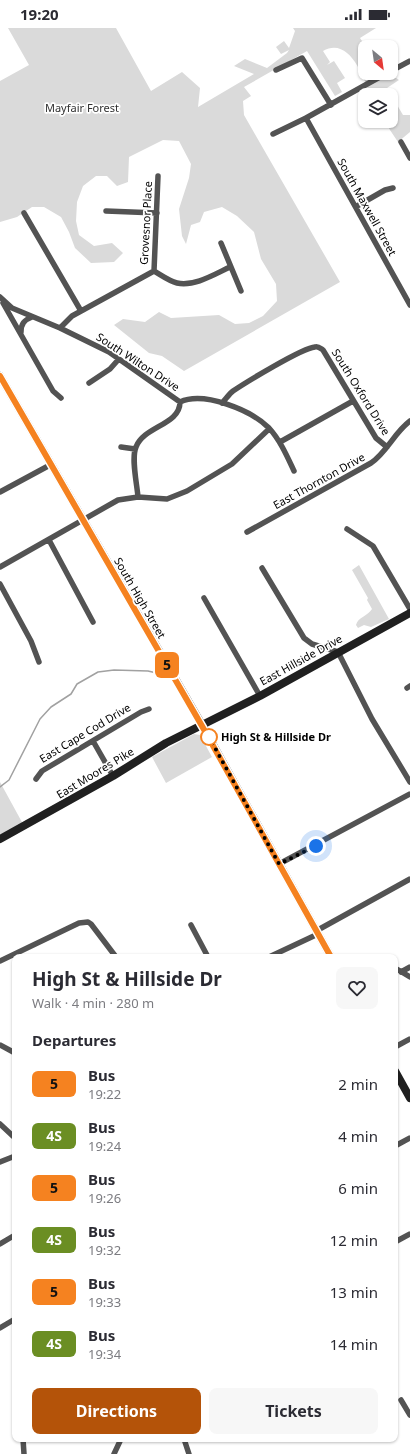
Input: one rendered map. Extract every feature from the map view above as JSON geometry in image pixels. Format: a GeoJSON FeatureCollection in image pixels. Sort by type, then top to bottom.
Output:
{"type":"FeatureCollection","features":[{"type":"Feature","properties":{"kind":"street"},"geometry":{"type":"LineString","coordinates":[[276,70],[302,58],[331,105]]}},
{"type":"Feature","properties":{"kind":"street"},"geometry":{"type":"LineString","coordinates":[[398,67],[410,61]]}},
{"type":"Feature","properties":{"kind":"street"},"geometry":{"type":"LineString","coordinates":[[273,134],[331,105],[375,80]]}},
{"type":"Feature","properties":{"kind":"street","name":"South Maxwell Street"},"geometry":{"type":"LineString","coordinates":[[306,118],[357,206],[409,301]]}},
{"type":"Feature","properties":{"kind":"street"},"geometry":{"type":"LineString","coordinates":[[401,142],[410,158]]}},
{"type":"Feature","properties":{"kind":"street","name":"Grovesnor Place"},"geometry":{"type":"LineString","coordinates":[[154,271],[158,176]]}},
{"type":"Feature","properties":{"kind":"street"},"geometry":{"type":"LineString","coordinates":[[357,206],[385,190],[393,188]]}},
{"type":"Feature","properties":{"kind":"street"},"geometry":{"type":"LineString","coordinates":[[106,211],[157,213]]}},
{"type":"Feature","properties":{"kind":"street"},"geometry":{"type":"LineString","coordinates":[[24,213],[81,311]]}},
{"type":"Feature","properties":{"kind":"street"},"geometry":{"type":"LineString","coordinates":[[220,243],[241,291]]}},
{"type":"Feature","properties":{"kind":"street"},"geometry":{"type":"LineString","coordinates":[[60,328],[72,316],[154,271],[176,282],[188,284],[230,267]]}},
{"type":"Feature","properties":{"kind":"street"},"geometry":{"type":"LineString","coordinates":[[0,298],[21,332],[53,391],[61,398]]}},
{"type":"Feature","properties":{"kind":"street","name":"South Wilton Drive"},"geometry":{"type":"LineString","coordinates":[[0,298],[12,308],[87,340],[109,352],[118,360],[180,402],[187,399],[204,399],[222,403],[257,418],[280,442],[294,471]]}},
{"type":"Feature","properties":{"kind":"street"},"geometry":{"type":"LineString","coordinates":[[21,332],[21,326],[26,319],[32,317]]}},
{"type":"Feature","properties":{"kind":"street","name":"South Oxford Drive"},"geometry":{"type":"LineString","coordinates":[[222,403],[231,392],[251,380],[302,352],[313,347],[318,347],[323,350],[376,438],[387,448]]}},
{"type":"Feature","properties":{"kind":"street"},"geometry":{"type":"LineString","coordinates":[[88,383],[110,369],[118,360]]}},
{"type":"Feature","properties":{"kind":"street","name":"South High Street"},"geometry":{"type":"LineString","coordinates":[[0,376],[202,726],[329,954]]}},
{"type":"Feature","properties":{"kind":"street"},"geometry":{"type":"LineString","coordinates":[[280,442],[353,400]]}},
{"type":"Feature","properties":{"kind":"street"},"geometry":{"type":"LineString","coordinates":[[138,497],[135,449],[139,440],[146,433],[178,413],[180,402]]}},
{"type":"Feature","properties":{"kind":"street","name":"East Thornton Drive"},"geometry":{"type":"LineString","coordinates":[[248,532],[371,463],[387,448],[404,426],[410,421]]}},
{"type":"Feature","properties":{"kind":"street"},"geometry":{"type":"LineString","coordinates":[[0,567],[118,500],[138,497],[167,499],[211,479],[232,464],[269,429]]}},
{"type":"Feature","properties":{"kind":"street"},"geometry":{"type":"LineString","coordinates":[[121,447],[135,449]]}},
{"type":"Feature","properties":{"kind":"street"},"geometry":{"type":"LineString","coordinates":[[0,492],[50,465]]}},
{"type":"Feature","properties":{"kind":"street"},"geometry":{"type":"LineString","coordinates":[[347,529],[373,546],[410,609]]}},
{"type":"Feature","properties":{"kind":"street"},"geometry":{"type":"LineString","coordinates":[[48,540],[93,622]]}},
{"type":"Feature","properties":{"kind":"street"},"geometry":{"type":"LineString","coordinates":[[262,568],[304,638],[312,644],[338,652],[372,719],[410,782]]}},
{"type":"Feature","properties":{"kind":"street"},"geometry":{"type":"LineString","coordinates":[[0,584],[31,641],[39,662]]}},
{"type":"Feature","properties":{"kind":"street"},"geometry":{"type":"LineString","coordinates":[[204,598],[260,696]]}},
{"type":"Feature","properties":{"kind":"street","name":"East Hillside Drive"},"geometry":{"type":"LineString","coordinates":[[202,726],[410,614]]}},
{"type":"Feature","properties":{"kind":"street","name":"East Cape Cod Drive"},"geometry":{"type":"LineString","coordinates":[[36,779],[42,772],[140,712],[149,709]]}},
{"type":"Feature","properties":{"kind":"street","name":"East Moores Pike"},"geometry":{"type":"LineString","coordinates":[[0,840],[113,776],[166,743],[202,726]]}},
{"type":"Feature","properties":{"kind":"street"},"geometry":{"type":"LineString","coordinates":[[93,742],[113,776]]}},
{"type":"Feature","properties":{"kind":"street"},"geometry":{"type":"LineString","coordinates":[[279,864],[410,794]]}},
{"type":"Feature","properties":{"kind":"street"},"geometry":{"type":"LineString","coordinates":[[275,954],[317,932],[410,879]]}},
{"type":"Feature","properties":{"kind":"street"},"geometry":{"type":"LineString","coordinates":[[15,954],[82,923],[91,924],[114,954]]}},
{"type":"Feature","properties":{"kind":"street"},"geometry":{"type":"LineString","coordinates":[[191,925],[206,954]]}},
{"type":"Feature","properties":{"kind":"street"},"geometry":{"type":"LineString","coordinates":[[0,961],[12,955]]}},
{"type":"Feature","properties":{"kind":"street"},"geometry":{"type":"LineString","coordinates":[[401,972],[410,967]]}},
{"type":"Feature","properties":{"kind":"street"},"geometry":{"type":"LineString","coordinates":[[398,970],[410,977]]}},
{"type":"Feature","properties":{"kind":"street"},"geometry":{"type":"LineString","coordinates":[[398,1046],[410,1039]]}},
{"type":"Feature","properties":{"kind":"street"},"geometry":{"type":"LineString","coordinates":[[0,1045],[12,1051]]}},
{"type":"Feature","properties":{"kind":"street"},"geometry":{"type":"LineString","coordinates":[[398,1076],[410,1098]]}},
{"type":"Feature","properties":{"kind":"street"},"geometry":{"type":"LineString","coordinates":[[0,1124],[12,1135]]}},
{"type":"Feature","properties":{"kind":"street"},"geometry":{"type":"LineString","coordinates":[[398,1144],[410,1138]]}},
{"type":"Feature","properties":{"kind":"street"},"geometry":{"type":"LineString","coordinates":[[0,1162],[12,1157]]}},
{"type":"Feature","properties":{"kind":"street"},"geometry":{"type":"LineString","coordinates":[[398,1240],[410,1234]]}},
{"type":"Feature","properties":{"kind":"street"},"geometry":{"type":"LineString","coordinates":[[0,1244],[12,1237]]}},
{"type":"Feature","properties":{"kind":"street"},"geometry":{"type":"LineString","coordinates":[[0,1328],[12,1321]]}},
{"type":"Feature","properties":{"kind":"street"},"geometry":{"type":"LineString","coordinates":[[401,1400],[410,1415]]}},
{"type":"Feature","properties":{"kind":"street"},"geometry":{"type":"LineString","coordinates":[[23,1442],[24,1454]]}},
{"type":"Feature","properties":{"kind":"street"},"geometry":{"type":"LineString","coordinates":[[114,1454],[120,1442]]}},
{"type":"Feature","properties":{"kind":"street"},"geometry":{"type":"LineString","coordinates":[[185,1442],[189,1454]]}},
{"type":"Feature","properties":{"kind":"green space","name":"Mayfair Forest"},"geometry":{"type":"Polygon","coordinates":[[[8,28],[116,28],[151,91],[182,72],[200,88],[198,107],[254,74],[234,66],[245,59],[267,68],[287,53],[289,50],[281,54],[276,47],[284,41],[289,48],[295,31],[293,28],[376,28],[360,38],[361,40],[358,40],[358,67],[348,54],[340,49],[332,48],[323,51],[330,62],[327,65],[334,61],[345,78],[337,83],[342,92],[335,96],[307,51],[244,87],[251,96],[243,101],[244,115],[340,282],[184,371],[162,356],[149,353],[114,325],[123,319],[145,322],[159,312],[171,318],[219,315],[235,324],[249,323],[263,316],[277,301],[276,284],[261,259],[254,232],[237,216],[222,207],[204,212],[200,222],[191,225],[186,244],[182,236],[179,209],[189,178],[191,164],[179,141],[163,140],[129,157],[128,182],[117,186],[107,176],[96,176],[83,186],[77,202],[76,221],[79,235],[94,246],[112,243],[123,253],[114,262],[91,263],[75,248],[61,217],[44,207],[32,207],[17,217],[0,222],[0,81],[29,65],[8,28]]]}},
{"type":"Feature","properties":{"kind":"green space","name":"Mayfair Forest"},"geometry":{"type":"Polygon","coordinates":[[[365,80],[399,80],[387,88],[368,88],[365,80]]]}},
{"type":"Feature","properties":{"kind":"green space","name":"Mayfair Forest"},"geometry":{"type":"Polygon","coordinates":[[[398,107],[403,115],[410,115],[410,132],[398,142],[389,128],[398,128],[398,107]]]}},
{"type":"Feature","properties":{"kind":"green space"},"geometry":{"type":"Polygon","coordinates":[[[359,565],[389,619],[371,627],[364,625],[358,628],[356,625],[359,620],[372,609],[367,600],[368,598],[352,570],[359,565]]]}},
{"type":"Feature","properties":{"kind":"green space"},"geometry":{"type":"Polygon","coordinates":[[[194,734],[200,735],[212,757],[166,783],[152,757],[194,734]]]}},
{"type":"Feature","properties":{"kind":"green space"},"geometry":{"type":"Polygon","coordinates":[[[0,782],[23,824],[0,835],[0,782]]]}},
{"type":"Feature","properties":{"kind":"waterway"},"geometry":{"type":"LineString","coordinates":[[0,787],[9,780],[40,719],[51,707],[71,694],[77,684],[98,672],[114,670],[148,671],[165,675]]}},
{"type":"Feature","properties":{"kind":"bus line","name":"5"},"geometry":{"type":"LineString","coordinates":[[0,376],[202,726],[329,954]]}},
{"type":"Feature","properties":{"kind":"place","name":"High St & Hillside Dr"},"geometry":{"type":"Point","coordinates":[209,737]}},
{"type":"Feature","properties":{"kind":"route"},"geometry":{"type":"LineString","coordinates":[[209,737],[279,864],[289,861],[316,846]]}}]}
